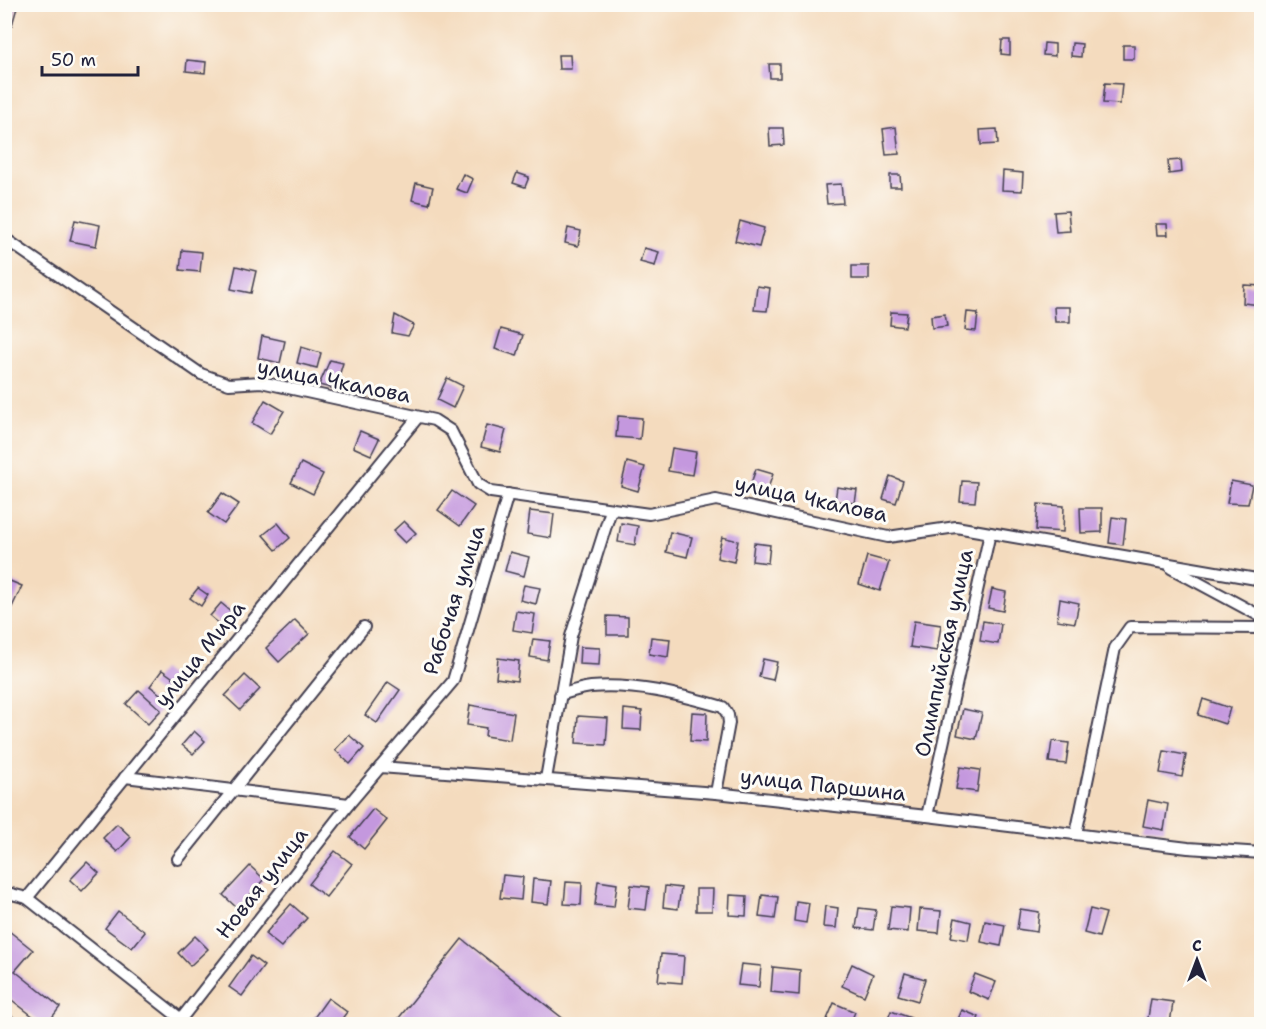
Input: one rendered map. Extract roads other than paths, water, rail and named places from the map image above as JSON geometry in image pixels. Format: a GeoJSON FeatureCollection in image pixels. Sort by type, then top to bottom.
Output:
{"type":"FeatureCollection","features":[{"type":"Feature","properties":{"kind":"street","name":"улица Чкалова"},"geometry":{"type":"LineString","coordinates":[[4,238],[201,374],[229,384],[261,382],[434,420],[451,431],[478,484],[491,492],[649,514],[716,500],[888,537],[956,527],[1262,580]]}},
{"type":"Feature","properties":{"kind":"street","name":"улица Мира"},"geometry":{"type":"LineString","coordinates":[[27,898],[418,417]]}},
{"type":"Feature","properties":{"kind":"street","name":"Рабочая улица"},"geometry":{"type":"LineString","coordinates":[[380,767],[453,681],[508,494]]}},
{"type":"Feature","properties":{"kind":"street"},"geometry":{"type":"LineString","coordinates":[[546,779],[571,636],[611,510]]}},
{"type":"Feature","properties":{"kind":"street","name":"Олимпийская улица"},"geometry":{"type":"LineString","coordinates":[[927,816],[990,533]]}},
{"type":"Feature","properties":{"kind":"street"},"geometry":{"type":"LineString","coordinates":[[1163,563],[1262,617]]}},
{"type":"Feature","properties":{"kind":"street"},"geometry":{"type":"LineString","coordinates":[[178,858],[364,627]]}},
{"type":"Feature","properties":{"kind":"street"},"geometry":{"type":"LineString","coordinates":[[1076,834],[1115,648],[1130,627],[1262,628]]}},
{"type":"Feature","properties":{"kind":"street"},"geometry":{"type":"LineString","coordinates":[[560,695],[590,687],[636,688],[723,707],[728,715],[729,723],[716,794]]}},
{"type":"Feature","properties":{"kind":"street","name":"улица Паршина"},"geometry":{"type":"LineString","coordinates":[[380,767],[716,794],[927,816],[1188,848],[1262,853]]}},
{"type":"Feature","properties":{"kind":"street","name":"Новая улица"},"geometry":{"type":"LineString","coordinates":[[179,1022],[380,767]]}},
{"type":"Feature","properties":{"kind":"street"},"geometry":{"type":"LineString","coordinates":[[126,777],[349,804]]}},
{"type":"Feature","properties":{"kind":"street"},"geometry":{"type":"LineString","coordinates":[[4,892],[27,898],[179,1022]]}},
{"type":"Feature","properties":{"kind":"street"},"geometry":{"type":"LineString","coordinates":[[4,1018],[12,1024]]}}]}
